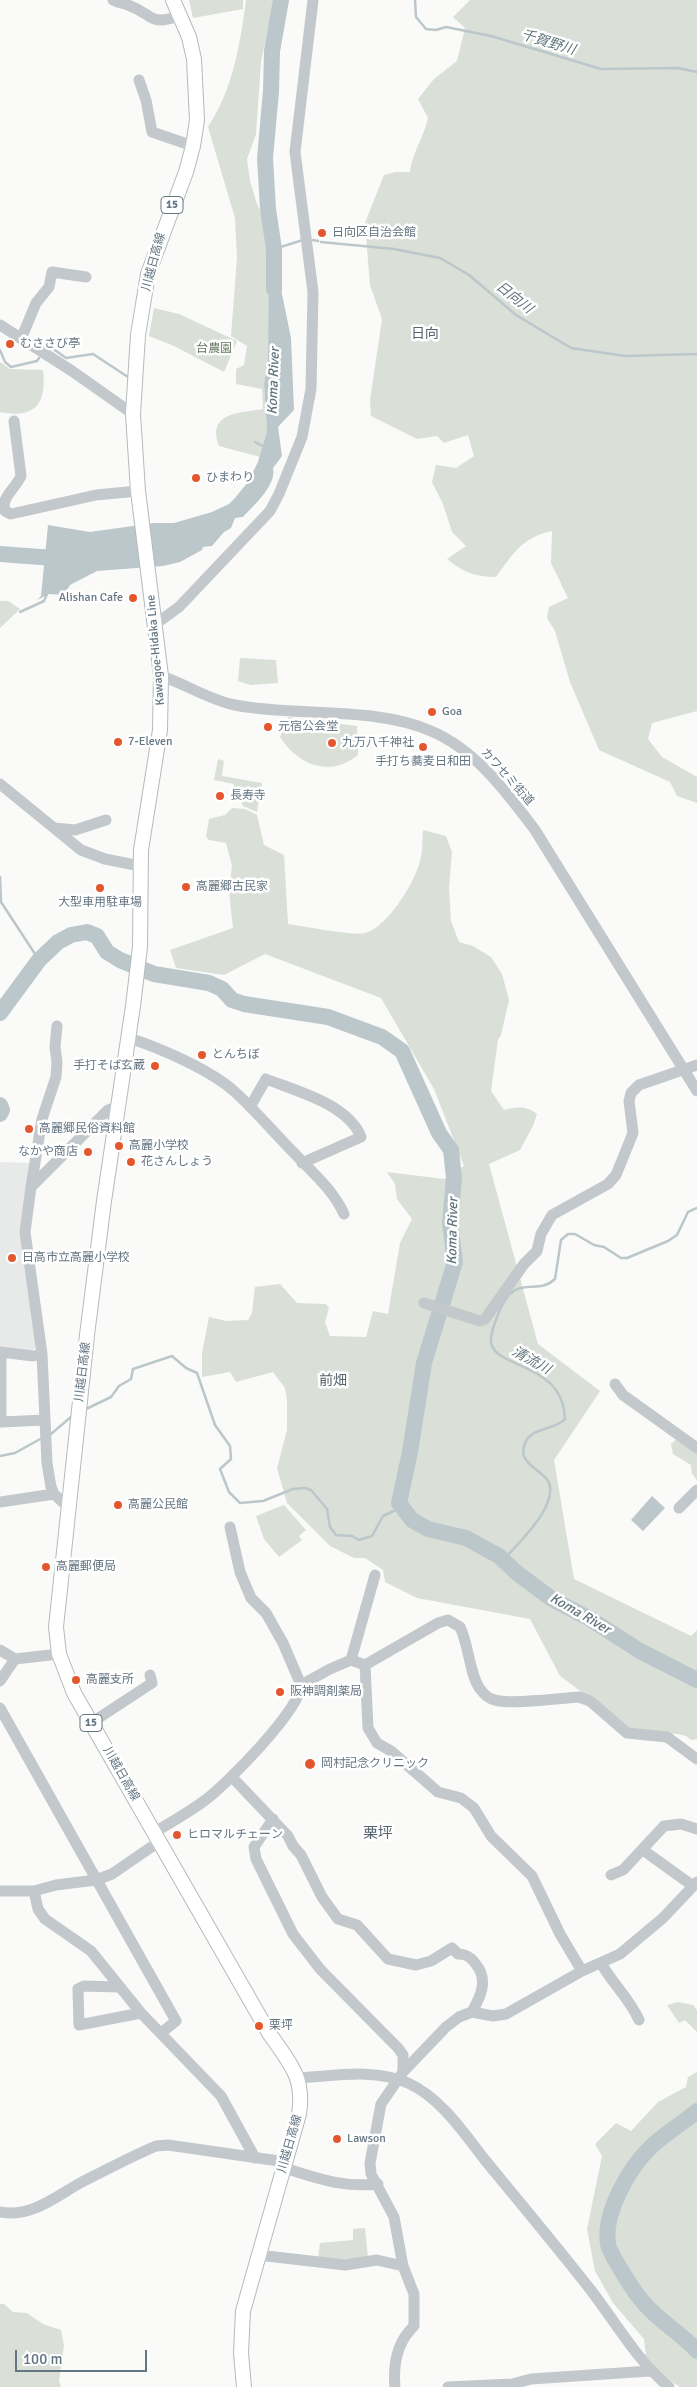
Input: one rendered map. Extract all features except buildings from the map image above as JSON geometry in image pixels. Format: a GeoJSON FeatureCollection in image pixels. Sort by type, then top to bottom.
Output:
{"type":"FeatureCollection","features":[{"type":"Feature","properties":{"kind":"main road","name":"川越日高線"},"geometry":{"type":"LineString","coordinates":[[133,414],[138,335],[148,274],[193,146],[197,120],[197,86],[194,59],[181,16],[173,0]]}},
{"type":"Feature","properties":{"kind":"main road","name":"Kawagoe-Hidaka Line"},"geometry":{"type":"LineString","coordinates":[[133,414],[138,491],[160,676],[160,730],[140,866],[140,947],[133,1006]]}},
{"type":"Feature","properties":{"kind":"main road","name":"川越日高線"},"geometry":{"type":"LineString","coordinates":[[133,1006],[120,1105],[104,1201],[68,1507],[56,1627],[59,1654],[74,1693],[269,2033],[299,2078],[301,2090],[299,2114],[258,2254],[241,2322],[244,2387]]}},
{"type":"Feature","properties":{"kind":"street"},"geometry":{"type":"LineString","coordinates":[[113,0],[129,5],[162,22],[181,16]]}},
{"type":"Feature","properties":{"kind":"street"},"geometry":{"type":"LineString","coordinates":[[154,625],[179,607],[270,511],[286,478],[306,421],[311,389],[313,292],[295,152],[313,0]]}},
{"type":"Feature","properties":{"kind":"street"},"geometry":{"type":"LineString","coordinates":[[139,80],[146,100],[152,132],[193,146]]}},
{"type":"Feature","properties":{"kind":"street"},"geometry":{"type":"LineString","coordinates":[[21,339],[36,303],[49,287],[52,272],[86,277]]}},
{"type":"Feature","properties":{"kind":"street"},"geometry":{"type":"LineString","coordinates":[[0,325],[72,371],[133,414]]}},
{"type":"Feature","properties":{"kind":"street"},"geometry":{"type":"LineString","coordinates":[[14,421],[21,476],[3,500],[4,512],[11,514],[96,495],[138,491]]}},
{"type":"Feature","properties":{"kind":"street","name":"カワセミ街道"},"geometry":{"type":"LineString","coordinates":[[160,676],[237,706],[375,718],[415,725],[446,738],[468,754],[511,798],[535,830],[697,1091]]}},
{"type":"Feature","properties":{"kind":"street"},"geometry":{"type":"LineString","coordinates":[[0,784],[81,850],[105,859],[140,866]]}},
{"type":"Feature","properties":{"kind":"street"},"geometry":{"type":"LineString","coordinates":[[53,828],[75,830],[106,820]]}},
{"type":"Feature","properties":{"kind":"street"},"geometry":{"type":"LineString","coordinates":[[57,1026],[54,1047],[57,1062],[56,1077],[42,1119],[25,1232],[42,1354],[47,1463],[50,1487],[54,1494],[68,1507]]}},
{"type":"Feature","properties":{"kind":"street"},"geometry":{"type":"LineString","coordinates":[[129,1038],[143,1042],[212,1076],[230,1088],[338,1200],[344,1214]]}},
{"type":"Feature","properties":{"kind":"street"},"geometry":{"type":"LineString","coordinates":[[424,1303],[480,1321],[485,1319],[524,1264],[537,1251],[541,1234],[552,1215],[608,1184],[616,1175],[633,1133],[629,1101],[634,1089],[639,1085],[697,1065]]}},
{"type":"Feature","properties":{"kind":"street"},"geometry":{"type":"LineString","coordinates":[[250,1108],[266,1079],[325,1101],[357,1128],[360,1137],[302,1162]]}},
{"type":"Feature","properties":{"kind":"street"},"geometry":{"type":"LineString","coordinates":[[31,1187],[108,1110],[120,1105]]}},
{"type":"Feature","properties":{"kind":"street"},"geometry":{"type":"LineString","coordinates":[[42,1354],[33,1356],[0,1352],[1,1422],[45,1420]]}},
{"type":"Feature","properties":{"kind":"street"},"geometry":{"type":"LineString","coordinates":[[615,1384],[623,1395],[697,1448]]}},
{"type":"Feature","properties":{"kind":"street"},"geometry":{"type":"LineString","coordinates":[[679,1508],[697,1490]]}},
{"type":"Feature","properties":{"kind":"street"},"geometry":{"type":"LineString","coordinates":[[0,1502],[54,1494]]}},
{"type":"Feature","properties":{"kind":"street"},"geometry":{"type":"LineString","coordinates":[[0,1891],[12,1893],[34,1891],[56,1885],[96,1880],[112,1874],[204,1802],[232,1777],[296,1702],[301,1685],[283,1643],[266,1613],[251,1598],[240,1572],[230,1527]]}},
{"type":"Feature","properties":{"kind":"street"},"geometry":{"type":"LineString","coordinates":[[351,1660],[375,1575]]}},
{"type":"Feature","properties":{"kind":"street"},"geometry":{"type":"LineString","coordinates":[[301,1685],[351,1660],[365,1665],[438,1623],[448,1620],[460,1627],[480,1689],[495,1701],[579,1697],[590,1701],[627,1733],[667,1737],[697,1759]]}},
{"type":"Feature","properties":{"kind":"street"},"geometry":{"type":"LineString","coordinates":[[0,1650],[15,1659],[59,1654]]}},
{"type":"Feature","properties":{"kind":"street"},"geometry":{"type":"LineString","coordinates":[[0,1681],[15,1659]]}},
{"type":"Feature","properties":{"kind":"street"},"geometry":{"type":"LineString","coordinates":[[365,1665],[368,1728],[377,1743],[391,1751],[438,1792],[468,1802],[491,1836],[532,1876],[560,1934],[582,1971]]}},
{"type":"Feature","properties":{"kind":"street"},"geometry":{"type":"LineString","coordinates":[[91,1724],[152,1683],[150,1675]]}},
{"type":"Feature","properties":{"kind":"street"},"geometry":{"type":"LineString","coordinates":[[0,1708],[176,2021],[161,2033]]}},
{"type":"Feature","properties":{"kind":"street"},"geometry":{"type":"LineString","coordinates":[[232,1777],[273,1819],[302,1855],[322,1897],[338,1919],[357,1925],[388,1958],[416,1965],[431,1960],[452,1948],[458,1954],[464,1954],[476,1963],[483,1982],[482,1992],[472,2012]]}},
{"type":"Feature","properties":{"kind":"street"},"geometry":{"type":"LineString","coordinates":[[273,1819],[254,1847],[256,1859],[293,1934],[320,1968],[398,2048],[403,2055],[400,2076]]}},
{"type":"Feature","properties":{"kind":"street"},"geometry":{"type":"LineString","coordinates":[[611,1875],[623,1870],[664,1826],[681,1824],[697,1829]]}},
{"type":"Feature","properties":{"kind":"street"},"geometry":{"type":"LineString","coordinates":[[395,2387],[394,2366],[405,2335],[414,2326],[414,2294],[403,2266],[394,2217],[372,2174],[370,2163],[381,2104],[400,2076],[446,2027],[459,2017],[472,2012],[493,2016],[506,2014],[582,1971],[620,1954],[654,1927],[695,1884],[643,1850]]}},
{"type":"Feature","properties":{"kind":"street"},"geometry":{"type":"LineString","coordinates":[[34,1891],[38,1910],[45,1919],[91,1950],[141,2013],[220,2096],[255,2158]]}},
{"type":"Feature","properties":{"kind":"street"},"geometry":{"type":"LineString","coordinates":[[601,1963],[609,1978],[631,2003],[639,2020]]}},
{"type":"Feature","properties":{"kind":"street"},"geometry":{"type":"LineString","coordinates":[[119,1987],[84,1986],[78,1989],[79,2025],[141,2013]]}},
{"type":"Feature","properties":{"kind":"street"},"geometry":{"type":"LineString","coordinates":[[299,2078],[350,2074],[400,2076],[429,2095],[455,2122],[584,2282],[650,2371],[669,2387]]}},
{"type":"Feature","properties":{"kind":"street"},"geometry":{"type":"LineString","coordinates":[[0,2212],[16,2213],[43,2206],[85,2181],[156,2146],[168,2145],[255,2158],[285,2165],[342,2185],[378,2184]]}},
{"type":"Feature","properties":{"kind":"street"},"geometry":{"type":"LineString","coordinates":[[258,2254],[346,2265],[377,2260],[403,2266]]}},
{"type":"Feature","properties":{"kind":"street"},"geometry":{"type":"LineString","coordinates":[[448,2387],[512,2384],[532,2379],[650,2371]]}},
{"type":"Feature","properties":{"kind":"shaded area","name":"日高市立高麗小学校"},"geometry":{"type":"Polygon","coordinates":[[[0,1162],[31,1163],[22,1231],[37,1347],[30,1352],[0,1348],[0,1162]]]}},
{"type":"Feature","properties":{"kind":"green space"},"geometry":{"type":"Polygon","coordinates":[[[189,0],[243,0],[243,9],[193,18],[189,0]]]}},
{"type":"Feature","properties":{"kind":"green space"},"geometry":{"type":"Polygon","coordinates":[[[246,0],[274,0],[261,62],[256,134],[247,159],[250,181],[257,204],[267,225],[270,307],[268,361],[264,384],[267,431],[260,457],[219,446],[216,435],[222,420],[229,416],[263,409],[262,389],[236,384],[236,369],[244,365],[247,346],[231,336],[237,258],[235,218],[208,127],[224,97],[234,66],[246,0]]]}},
{"type":"Feature","properties":{"kind":"green space"},"geometry":{"type":"Polygon","coordinates":[[[470,0],[697,0],[697,711],[652,723],[648,739],[662,757],[697,777],[697,803],[677,796],[670,782],[599,750],[570,682],[555,631],[547,618],[549,607],[568,598],[551,563],[552,531],[533,537],[526,542],[513,554],[496,577],[475,575],[458,567],[447,559],[466,546],[452,532],[443,504],[432,482],[436,465],[456,468],[474,456],[468,435],[444,443],[437,436],[417,439],[371,416],[370,400],[382,319],[370,285],[365,223],[384,175],[395,172],[410,172],[413,158],[428,118],[418,99],[434,79],[457,61],[465,28],[453,17],[470,0]]]}},
{"type":"Feature","properties":{"kind":"green space","name":"台農園"},"geometry":{"type":"Polygon","coordinates":[[[154,308],[179,314],[237,341],[224,372],[174,346],[149,336],[154,308]]]}},
{"type":"Feature","properties":{"kind":"green space"},"geometry":{"type":"Polygon","coordinates":[[[0,362],[10,369],[43,370],[43,392],[36,406],[30,411],[12,414],[0,412],[0,362]]]}},
{"type":"Feature","properties":{"kind":"green space"},"geometry":{"type":"Polygon","coordinates":[[[0,601],[8,601],[20,609],[0,628],[0,601]]]}},
{"type":"Feature","properties":{"kind":"green space"},"geometry":{"type":"Polygon","coordinates":[[[240,658],[276,660],[278,683],[251,685],[238,681],[240,658]]]}},
{"type":"Feature","properties":{"kind":"green space"},"geometry":{"type":"Polygon","coordinates":[[[288,717],[357,726],[358,755],[337,766],[326,767],[305,761],[287,747],[280,737],[288,717]]]}},
{"type":"Feature","properties":{"kind":"green space"},"geometry":{"type":"Polygon","coordinates":[[[218,759],[224,761],[222,776],[262,783],[257,812],[243,806],[240,800],[232,798],[234,784],[214,780],[218,759]]]}},
{"type":"Feature","properties":{"kind":"green space"},"geometry":{"type":"Polygon","coordinates":[[[232,808],[245,809],[257,815],[264,845],[284,855],[288,924],[339,932],[365,933],[382,923],[399,903],[417,870],[422,854],[423,830],[446,836],[452,852],[449,888],[451,921],[459,942],[473,946],[491,957],[502,974],[509,1000],[501,1035],[498,1040],[491,1091],[504,1110],[521,1108],[529,1109],[537,1114],[533,1126],[520,1150],[489,1164],[538,1344],[600,1391],[554,1460],[574,1579],[691,1636],[697,1630],[697,1739],[691,1740],[686,1736],[678,1734],[629,1732],[591,1699],[560,1676],[530,1619],[417,1598],[385,1582],[383,1570],[365,1558],[354,1558],[330,1546],[287,1503],[277,1468],[287,1430],[287,1400],[285,1388],[273,1372],[236,1382],[230,1372],[202,1377],[202,1353],[209,1317],[226,1321],[248,1320],[252,1313],[255,1287],[280,1284],[297,1303],[326,1304],[329,1308],[325,1322],[330,1336],[366,1337],[373,1311],[388,1314],[400,1243],[412,1219],[397,1199],[395,1184],[387,1172],[444,1179],[464,1166],[434,1089],[381,998],[265,954],[224,975],[176,968],[170,950],[233,928],[229,891],[232,866],[226,843],[209,840],[206,837],[209,819],[225,815],[232,808]]]}},
{"type":"Feature","properties":{"kind":"green space"},"geometry":{"type":"Polygon","coordinates":[[[679,1437],[697,1452],[697,1480],[692,1474],[691,1465],[673,1454],[671,1444],[679,1437]]]}},
{"type":"Feature","properties":{"kind":"green space"},"geometry":{"type":"Polygon","coordinates":[[[284,1505],[306,1530],[299,1536],[302,1540],[279,1557],[264,1539],[256,1516],[284,1505]]]}},
{"type":"Feature","properties":{"kind":"green space"},"geometry":{"type":"Polygon","coordinates":[[[678,2002],[693,2005],[697,2010],[697,2032],[685,2020],[679,2023],[667,2005],[678,2002]]]}},
{"type":"Feature","properties":{"kind":"green space"},"geometry":{"type":"Polygon","coordinates":[[[697,2072],[697,2387],[680,2387],[662,2375],[646,2356],[644,2339],[613,2303],[595,2271],[587,2229],[602,2156],[595,2144],[616,2123],[631,2131],[658,2102],[686,2087],[688,2077],[697,2072]]]}},
{"type":"Feature","properties":{"kind":"green space"},"geometry":{"type":"Polygon","coordinates":[[[365,2228],[368,2258],[348,2262],[318,2258],[320,2243],[353,2240],[353,2229],[365,2228]]]}},
{"type":"Feature","properties":{"kind":"green space"},"geometry":{"type":"Polygon","coordinates":[[[0,2304],[4,2304],[13,2312],[27,2313],[43,2324],[61,2330],[64,2346],[59,2381],[61,2387],[0,2387],[0,2304]]]}},
{"type":"Feature","properties":{"kind":"water"},"geometry":{"type":"Polygon","coordinates":[[[276,265],[291,338],[294,410],[278,427],[282,456],[273,468],[273,475],[268,488],[243,517],[235,518],[231,528],[224,532],[212,546],[203,547],[202,550],[180,562],[163,566],[97,571],[70,585],[64,595],[49,594],[37,600],[41,596],[48,525],[90,532],[154,523],[174,523],[212,512],[229,504],[248,482],[258,462],[267,431],[264,384],[268,361],[269,272],[276,265]]]}},
{"type":"Feature","properties":{"kind":"water"},"geometry":{"type":"Polygon","coordinates":[[[652,1496],[665,1508],[643,1531],[631,1520],[652,1496]]]}},
{"type":"Feature","properties":{"kind":"waterway","name":"Koma River"},"geometry":{"type":"LineString","coordinates":[[274,289],[274,249],[268,209],[265,158],[271,91],[272,51],[281,0]]}},
{"type":"Feature","properties":{"kind":"waterway","name":"千賀野川"},"geometry":{"type":"LineString","coordinates":[[415,0],[416,17],[426,29],[436,30],[446,27],[491,36],[601,69],[678,68],[697,72]]}},
{"type":"Feature","properties":{"kind":"waterway","name":"日向川"},"geometry":{"type":"LineString","coordinates":[[274,249],[303,240]]}},
{"type":"Feature","properties":{"kind":"waterway","name":"日向川"},"geometry":{"type":"LineString","coordinates":[[313,240],[318,241]]}},
{"type":"Feature","properties":{"kind":"waterway","name":"日向川"},"geometry":{"type":"LineString","coordinates":[[321,242],[394,249],[440,258],[469,275],[516,315],[571,348],[625,356],[697,354]]}},
{"type":"Feature","properties":{"kind":"waterway"},"geometry":{"type":"LineString","coordinates":[[45,343],[66,358],[93,354],[128,377]]}},
{"type":"Feature","properties":{"kind":"waterway"},"geometry":{"type":"LineString","coordinates":[[0,350],[5,362],[11,367],[37,361],[39,358]]}},
{"type":"Feature","properties":{"kind":"waterway"},"geometry":{"type":"LineString","coordinates":[[255,442],[267,448]]}},
{"type":"Feature","properties":{"kind":"waterway","name":"Koma River"},"geometry":{"type":"LineString","coordinates":[[0,554],[67,559]]}},
{"type":"Feature","properties":{"kind":"waterway"},"geometry":{"type":"LineString","coordinates":[[20,612],[44,601],[47,594]]}},
{"type":"Feature","properties":{"kind":"waterway"},"geometry":{"type":"LineString","coordinates":[[0,877],[1,902],[39,960]]}},
{"type":"Feature","properties":{"kind":"waterway","name":"Koma River"},"geometry":{"type":"LineString","coordinates":[[0,1013],[39,960],[58,942],[71,935],[87,932],[97,936],[107,952],[120,960],[154,974],[209,983],[222,989],[232,1000],[244,1004],[328,1017],[382,1037],[402,1051],[439,1133],[451,1150],[454,1178],[450,1223],[455,1262],[424,1363],[410,1452],[399,1503],[412,1520],[428,1529],[466,1538],[499,1556],[517,1573],[552,1599],[590,1619],[640,1651],[697,1680]]}},
{"type":"Feature","properties":{"kind":"waterway","name":"Koma River"},"geometry":{"type":"LineString","coordinates":[[0,1105],[2,1110],[0,1114]]}},
{"type":"Feature","properties":{"kind":"waterway","name":"清流川"},"geometry":{"type":"LineString","coordinates":[[503,1560],[533,1526],[546,1506],[549,1496],[550,1487],[548,1481],[524,1456],[523,1449],[526,1441],[534,1433],[561,1423],[565,1419],[561,1400],[552,1386],[540,1375],[501,1356],[494,1349],[491,1339],[492,1333],[504,1302],[510,1293],[518,1289],[540,1286],[555,1279],[561,1240],[568,1234],[575,1234],[594,1245],[604,1247],[621,1258],[627,1258],[668,1241],[677,1235],[688,1212],[697,1208]]}},
{"type":"Feature","properties":{"kind":"waterway"},"geometry":{"type":"LineString","coordinates":[[86,1409],[111,1397],[119,1386],[131,1379],[133,1369],[172,1356],[186,1368],[197,1373],[215,1425],[230,1446],[231,1459],[220,1469],[229,1492],[240,1503],[263,1501],[293,1489],[305,1488],[311,1490],[327,1509],[330,1527],[336,1535],[352,1536],[359,1540],[372,1536],[383,1516],[402,1507]]}},
{"type":"Feature","properties":{"kind":"waterway"},"geometry":{"type":"LineString","coordinates":[[51,1434],[72,1416]]}},
{"type":"Feature","properties":{"kind":"waterway"},"geometry":{"type":"LineString","coordinates":[[0,1456],[15,1453],[42,1438]]}},
{"type":"Feature","properties":{"kind":"waterway","name":"Koma River"},"geometry":{"type":"LineString","coordinates":[[697,2111],[657,2141],[635,2165],[614,2205],[608,2232],[609,2248],[636,2293],[652,2312],[697,2351]]}},
{"type":"Feature","properties":{"kind":"place","name":"日向区自治会館"},"geometry":{"type":"Point","coordinates":[322,233]}},
{"type":"Feature","properties":{"kind":"place","name":"むささび亭"},"geometry":{"type":"Point","coordinates":[10,344]}},
{"type":"Feature","properties":{"kind":"place","name":"ひまわり"},"geometry":{"type":"Point","coordinates":[196,478]}},
{"type":"Feature","properties":{"kind":"place","name":"Alishan Cafe"},"geometry":{"type":"Point","coordinates":[133,598]}},
{"type":"Feature","properties":{"kind":"place","name":"Goa"},"geometry":{"type":"Point","coordinates":[432,712]}},
{"type":"Feature","properties":{"kind":"place","name":"元宿公会堂"},"geometry":{"type":"Point","coordinates":[268,727]}},
{"type":"Feature","properties":{"kind":"place","name":"7-Eleven"},"geometry":{"type":"Point","coordinates":[118,742]}},
{"type":"Feature","properties":{"kind":"place","name":"九万八千神社"},"geometry":{"type":"Point","coordinates":[332,743]}},
{"type":"Feature","properties":{"kind":"place","name":"手打ち蕎麦日和田"},"geometry":{"type":"Point","coordinates":[423,747]}},
{"type":"Feature","properties":{"kind":"place","name":"長寿寺"},"geometry":{"type":"Point","coordinates":[220,796]}},
{"type":"Feature","properties":{"kind":"place","name":"高麗郷古民家"},"geometry":{"type":"Point","coordinates":[186,887]}},
{"type":"Feature","properties":{"kind":"place","name":"大型車用駐車場"},"geometry":{"type":"Point","coordinates":[100,888]}},
{"type":"Feature","properties":{"kind":"place","name":"とんちぼ"},"geometry":{"type":"Point","coordinates":[202,1055]}},
{"type":"Feature","properties":{"kind":"place","name":"手打そば玄蔵"},"geometry":{"type":"Point","coordinates":[155,1066]}},
{"type":"Feature","properties":{"kind":"place","name":"高麗郷民俗資料館"},"geometry":{"type":"Point","coordinates":[29,1129]}},
{"type":"Feature","properties":{"kind":"place","name":"高麗小学校"},"geometry":{"type":"Point","coordinates":[119,1146]}},
{"type":"Feature","properties":{"kind":"place","name":"なかや商店"},"geometry":{"type":"Point","coordinates":[88,1152]}},
{"type":"Feature","properties":{"kind":"place","name":"花さんしょう"},"geometry":{"type":"Point","coordinates":[131,1162]}},
{"type":"Feature","properties":{"kind":"place","name":"日高市立高麗小学校"},"geometry":{"type":"Point","coordinates":[12,1258]}},
{"type":"Feature","properties":{"kind":"place","name":"高麗公民館"},"geometry":{"type":"Point","coordinates":[118,1505]}},
{"type":"Feature","properties":{"kind":"place","name":"高麗郵便局"},"geometry":{"type":"Point","coordinates":[46,1567]}},
{"type":"Feature","properties":{"kind":"place","name":"高麗支所"},"geometry":{"type":"Point","coordinates":[76,1680]}},
{"type":"Feature","properties":{"kind":"place","name":"阪神調剤薬局"},"geometry":{"type":"Point","coordinates":[280,1692]}},
{"type":"Feature","properties":{"kind":"place","name":"岡村記念クリニック"},"geometry":{"type":"Point","coordinates":[310,1764]}},
{"type":"Feature","properties":{"kind":"place","name":"ヒロマルチェーン"},"geometry":{"type":"Point","coordinates":[177,1835]}},
{"type":"Feature","properties":{"kind":"place","name":"栗坪"},"geometry":{"type":"Point","coordinates":[259,2026]}},
{"type":"Feature","properties":{"kind":"place","name":"Lawson"},"geometry":{"type":"Point","coordinates":[337,2139]}},
{"type":"Feature","properties":{"kind":"district","name":"日向"},"geometry":{"type":"Point","coordinates":[425,334]}},
{"type":"Feature","properties":{"kind":"district","name":"前畑"},"geometry":{"type":"Point","coordinates":[333,1381]}},
{"type":"Feature","properties":{"kind":"district","name":"栗坪"},"geometry":{"type":"Point","coordinates":[378,1834]}}]}
